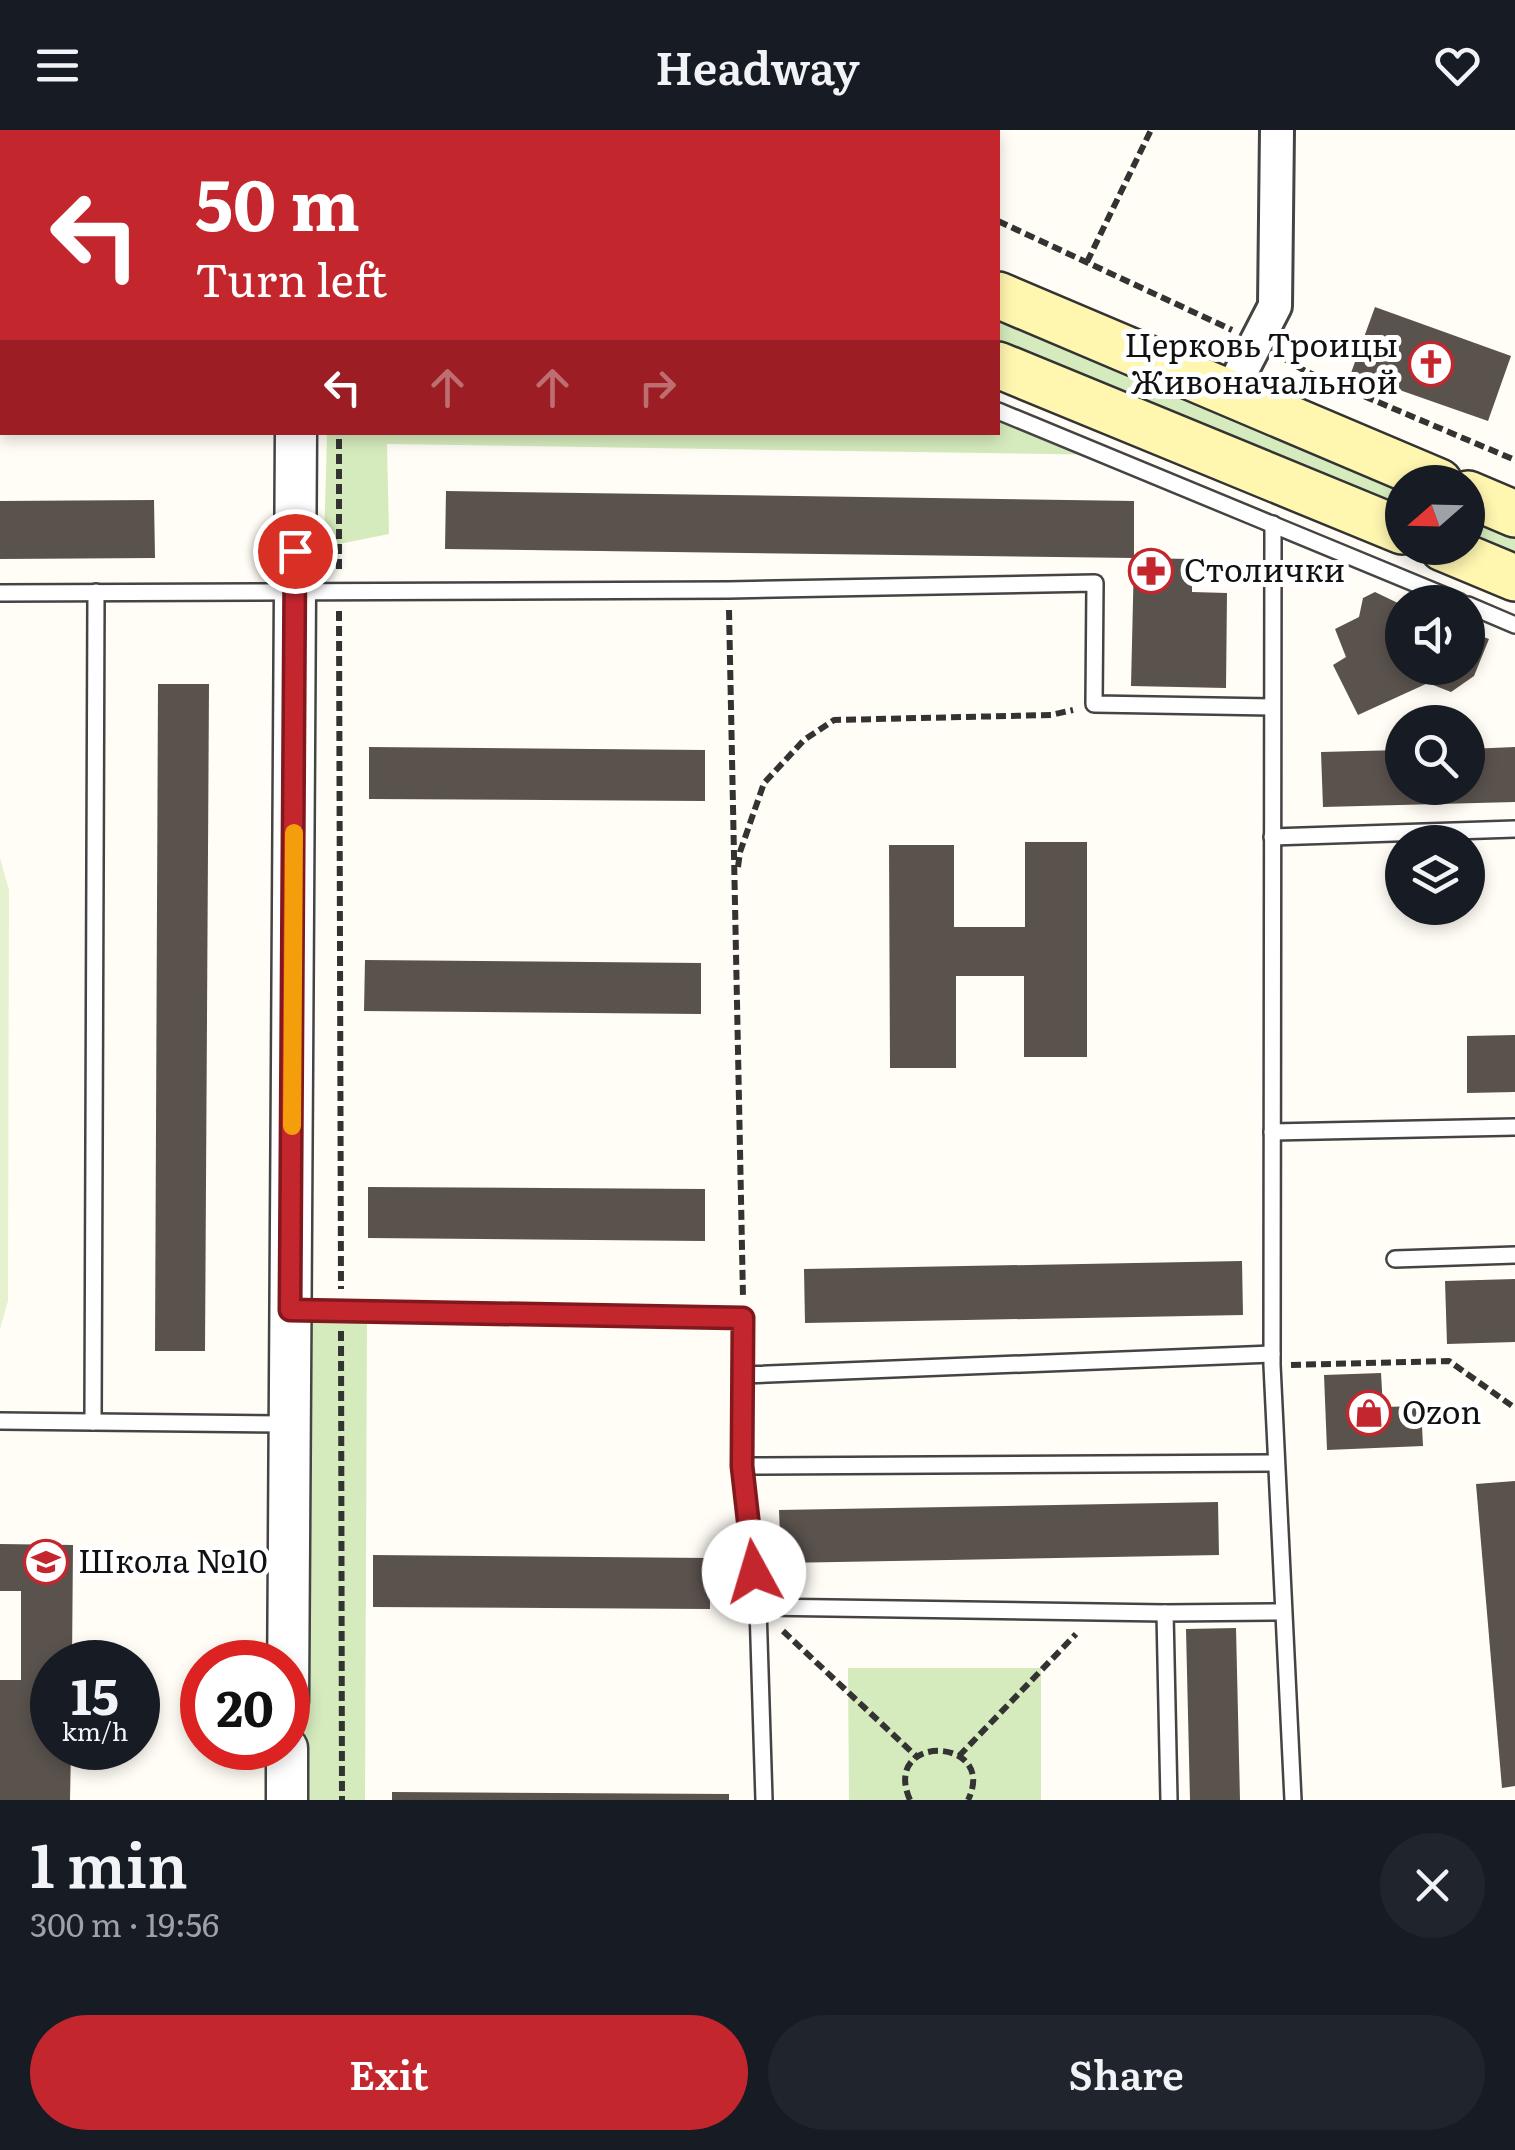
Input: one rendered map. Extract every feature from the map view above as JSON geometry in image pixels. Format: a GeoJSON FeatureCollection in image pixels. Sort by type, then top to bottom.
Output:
{"type":"FeatureCollection","features":[{"type":"Feature","properties":{"kind":"main road"},"geometry":{"type":"LineString","coordinates":[[1000,295],[1399,465]]}},
{"type":"Feature","properties":{"kind":"main road"},"geometry":{"type":"LineString","coordinates":[[1000,366],[1385,524]]}},
{"type":"Feature","properties":{"kind":"main road"},"geometry":{"type":"LineString","coordinates":[[1485,501],[1515,514]]}},
{"type":"Feature","properties":{"kind":"main road"},"geometry":{"type":"LineString","coordinates":[[1483,565],[1515,578]]}},
{"type":"Feature","properties":{"kind":"street"},"geometry":{"type":"LineString","coordinates":[[1230,395],[1275,306],[1277,130]]}},
{"type":"Feature","properties":{"kind":"street"},"geometry":{"type":"LineString","coordinates":[[288,1640],[296,435]]}},
{"type":"Feature","properties":{"kind":"street"},"geometry":{"type":"LineString","coordinates":[[287,1770],[287,1800]]}},
{"type":"Feature","properties":{"kind":"lane"},"geometry":{"type":"LineString","coordinates":[[1000,411],[1419,585]]}},
{"type":"Feature","properties":{"kind":"lane"},"geometry":{"type":"LineString","coordinates":[[1273,524],[1272,1360],[1293,1800]]}},
{"type":"Feature","properties":{"kind":"lane"},"geometry":{"type":"LineString","coordinates":[[0,593],[729,590],[1095,583],[1094,704],[1272,707]]}},
{"type":"Feature","properties":{"kind":"lane"},"geometry":{"type":"LineString","coordinates":[[93,1422],[96,592]]}},
{"type":"Feature","properties":{"kind":"lane"},"geometry":{"type":"LineString","coordinates":[[1485,613],[1515,625]]}},
{"type":"Feature","properties":{"kind":"lane"},"geometry":{"type":"LineString","coordinates":[[1272,837],[1515,829]]}},
{"type":"Feature","properties":{"kind":"lane"},"geometry":{"type":"LineString","coordinates":[[1272,1132],[1515,1127]]}},
{"type":"Feature","properties":{"kind":"lane"},"geometry":{"type":"LineString","coordinates":[[1395,1259],[1515,1256]]}},
{"type":"Feature","properties":{"kind":"lane"},"geometry":{"type":"LineString","coordinates":[[290,1310],[743,1318],[742,1466],[758,1607],[764,1800]]}},
{"type":"Feature","properties":{"kind":"lane"},"geometry":{"type":"LineString","coordinates":[[743,1375],[1272,1360]]}},
{"type":"Feature","properties":{"kind":"lane"},"geometry":{"type":"LineString","coordinates":[[0,1421],[290,1424]]}},
{"type":"Feature","properties":{"kind":"lane"},"geometry":{"type":"LineString","coordinates":[[742,1466],[1276,1463]]}},
{"type":"Feature","properties":{"kind":"lane"},"geometry":{"type":"LineString","coordinates":[[758,1607],[1283,1612]]}},
{"type":"Feature","properties":{"kind":"lane"},"geometry":{"type":"LineString","coordinates":[[1166,1613],[1169,1800]]}},
{"type":"Feature","properties":{"kind":"path"},"geometry":{"type":"LineString","coordinates":[[1087,262],[1150,130]]}},
{"type":"Feature","properties":{"kind":"path"},"geometry":{"type":"LineString","coordinates":[[1000,222],[1257,342],[1307,372],[1515,460]]}},
{"type":"Feature","properties":{"kind":"path"},"geometry":{"type":"LineString","coordinates":[[340,435],[342,1800]]}},
{"type":"Feature","properties":{"kind":"path"},"geometry":{"type":"LineString","coordinates":[[729,590],[743,1318]]}},
{"type":"Feature","properties":{"kind":"path"},"geometry":{"type":"LineString","coordinates":[[735,893],[740,852],[764,784],[804,740],[834,720],[1051,715],[1094,704]]}},
{"type":"Feature","properties":{"kind":"path"},"geometry":{"type":"LineString","coordinates":[[1272,1360],[1449,1361],[1515,1408]]}},
{"type":"Feature","properties":{"kind":"path"},"geometry":{"type":"LineString","coordinates":[[758,1607],[917,1757]]}},
{"type":"Feature","properties":{"kind":"path"},"geometry":{"type":"LineString","coordinates":[[959,1756],[1098,1612]]}},
{"type":"Feature","properties":{"kind":"path"},"geometry":{"type":"LineString","coordinates":[[910,1800],[906,1792],[908,1767],[917,1757],[941,1749],[967,1764],[972,1774],[968,1800]]}},
{"type":"Feature","properties":{"kind":"green space"},"geometry":{"type":"Polygon","coordinates":[[[1000,314],[1385,477],[1385,505],[1000,346],[1000,314]]]}},
{"type":"Feature","properties":{"kind":"green space"},"geometry":{"type":"Polygon","coordinates":[[[1000,404],[1115,455],[387,444],[389,534],[324,547],[327,435],[1000,435],[1000,404]]]}},
{"type":"Feature","properties":{"kind":"green space"},"geometry":{"type":"Polygon","coordinates":[[[1485,518],[1515,531],[1515,560],[1485,547],[1485,518]]]}},
{"type":"Feature","properties":{"kind":"green space"},"geometry":{"type":"Polygon","coordinates":[[[0,858],[9,890],[8,1301],[0,1329],[0,858]]]}},
{"type":"Feature","properties":{"kind":"green space"},"geometry":{"type":"Polygon","coordinates":[[[305,1318],[367,1320],[365,1800],[298,1800],[298,1770],[310,1770],[310,1640],[300,1640],[305,1318]]]}},
{"type":"Feature","properties":{"kind":"green space"},"geometry":{"type":"Polygon","coordinates":[[[848,1668],[1041,1668],[1041,1800],[849,1800],[848,1668]]]}},
{"type":"Feature","properties":{"kind":"building","name":"Церковь Троицы Живоначальной"},"geometry":{"type":"Polygon","coordinates":[[[1375,307],[1511,356],[1488,421],[1351,373],[1375,307]]]}},
{"type":"Feature","properties":{"kind":"building"},"geometry":{"type":"Polygon","coordinates":[[[446,491],[1134,501],[1134,558],[445,549],[446,491]]]}},
{"type":"Feature","properties":{"kind":"building"},"geometry":{"type":"Polygon","coordinates":[[[154,500],[155,558],[0,559],[0,501],[154,500]]]}},
{"type":"Feature","properties":{"kind":"building"},"geometry":{"type":"Polygon","coordinates":[[[1134,558],[1192,559],[1192,592],[1227,593],[1226,688],[1131,686],[1134,558]]]}},
{"type":"Feature","properties":{"kind":"building"},"geometry":{"type":"Polygon","coordinates":[[[1375,592],[1385,597],[1385,685],[1424,685],[1358,715],[1333,665],[1346,657],[1335,629],[1359,617],[1363,598],[1375,592]]]}},
{"type":"Feature","properties":{"kind":"building"},"geometry":{"type":"Polygon","coordinates":[[[158,684],[209,684],[205,1351],[155,1351],[158,684]]]}},
{"type":"Feature","properties":{"kind":"building"},"geometry":{"type":"Polygon","coordinates":[[[1433,685],[1461,685],[1451,692],[1433,685]]]}},
{"type":"Feature","properties":{"kind":"building"},"geometry":{"type":"Polygon","coordinates":[[[369,747],[705,750],[705,801],[369,799],[369,747]]]}},
{"type":"Feature","properties":{"kind":"building"},"geometry":{"type":"Polygon","coordinates":[[[1515,747],[1515,802],[1485,803],[1485,748],[1515,747]]]}},
{"type":"Feature","properties":{"kind":"building"},"geometry":{"type":"Polygon","coordinates":[[[1385,750],[1385,805],[1400,805],[1323,807],[1321,752],[1385,750]]]}},
{"type":"Feature","properties":{"kind":"building"},"geometry":{"type":"Polygon","coordinates":[[[1025,842],[1087,842],[1087,1057],[1024,1057],[1024,976],[956,976],[956,1068],[890,1068],[889,845],[954,845],[954,927],[1025,927],[1025,842]]]}},
{"type":"Feature","properties":{"kind":"building"},"geometry":{"type":"Polygon","coordinates":[[[365,960],[701,963],[701,1014],[364,1011],[365,960]]]}},
{"type":"Feature","properties":{"kind":"building"},"geometry":{"type":"Polygon","coordinates":[[[1515,1035],[1515,1092],[1467,1093],[1467,1036],[1515,1035]]]}},
{"type":"Feature","properties":{"kind":"building"},"geometry":{"type":"Polygon","coordinates":[[[368,1187],[705,1189],[705,1241],[368,1238],[368,1187]]]}},
{"type":"Feature","properties":{"kind":"building"},"geometry":{"type":"Polygon","coordinates":[[[1242,1261],[1243,1315],[805,1323],[804,1269],[1242,1261]]]}},
{"type":"Feature","properties":{"kind":"building"},"geometry":{"type":"Polygon","coordinates":[[[1515,1279],[1515,1342],[1447,1344],[1445,1281],[1515,1279]]]}},
{"type":"Feature","properties":{"kind":"building"},"geometry":{"type":"Polygon","coordinates":[[[1381,1373],[1383,1407],[1421,1406],[1423,1446],[1327,1450],[1324,1375],[1381,1373]]]}},
{"type":"Feature","properties":{"kind":"building"},"geometry":{"type":"Polygon","coordinates":[[[1515,1481],[1515,1786],[1502,1788],[1476,1484],[1515,1481]]]}},
{"type":"Feature","properties":{"kind":"building"},"geometry":{"type":"Polygon","coordinates":[[[1218,1502],[1219,1555],[781,1563],[779,1510],[1218,1502]]]}},
{"type":"Feature","properties":{"kind":"building"},"geometry":{"type":"Polygon","coordinates":[[[0,1544],[73,1545],[72,1640],[30,1640],[30,1770],[71,1770],[70,1800],[0,1800],[0,1680],[21,1680],[21,1591],[0,1591],[0,1544]]]}},
{"type":"Feature","properties":{"kind":"building"},"geometry":{"type":"Polygon","coordinates":[[[373,1555],[710,1558],[710,1609],[373,1607],[373,1555]]]}},
{"type":"Feature","properties":{"kind":"building"},"geometry":{"type":"Polygon","coordinates":[[[1236,1628],[1240,1800],[1190,1800],[1186,1629],[1236,1628]]]}},
{"type":"Feature","properties":{"kind":"building"},"geometry":{"type":"Polygon","coordinates":[[[392,1792],[729,1794],[729,1800],[392,1800],[392,1792]]]}},
{"type":"Feature","properties":{"kind":"slow traffic"},"geometry":{"type":"LineString","coordinates":[[292,1126],[294,833]]}},
{"type":"Feature","properties":{"kind":"place","name":"Церковь Троицы Живоначальной"},"geometry":{"type":"Point","coordinates":[1431,364]}},
{"type":"Feature","properties":{"kind":"place","name":"Столички"},"geometry":{"type":"Point","coordinates":[1151,571]}},
{"type":"Feature","properties":{"kind":"place","name":"Ozon"},"geometry":{"type":"Point","coordinates":[1369,1413]}},
{"type":"Feature","properties":{"kind":"place","name":"Школа №10"},"geometry":{"type":"Point","coordinates":[46,1562]}},
{"type":"Feature","properties":{"kind":"route"},"geometry":{"type":"LineString","coordinates":[[295,551],[290,1310],[743,1318],[742,1466],[754,1572]]}}]}
